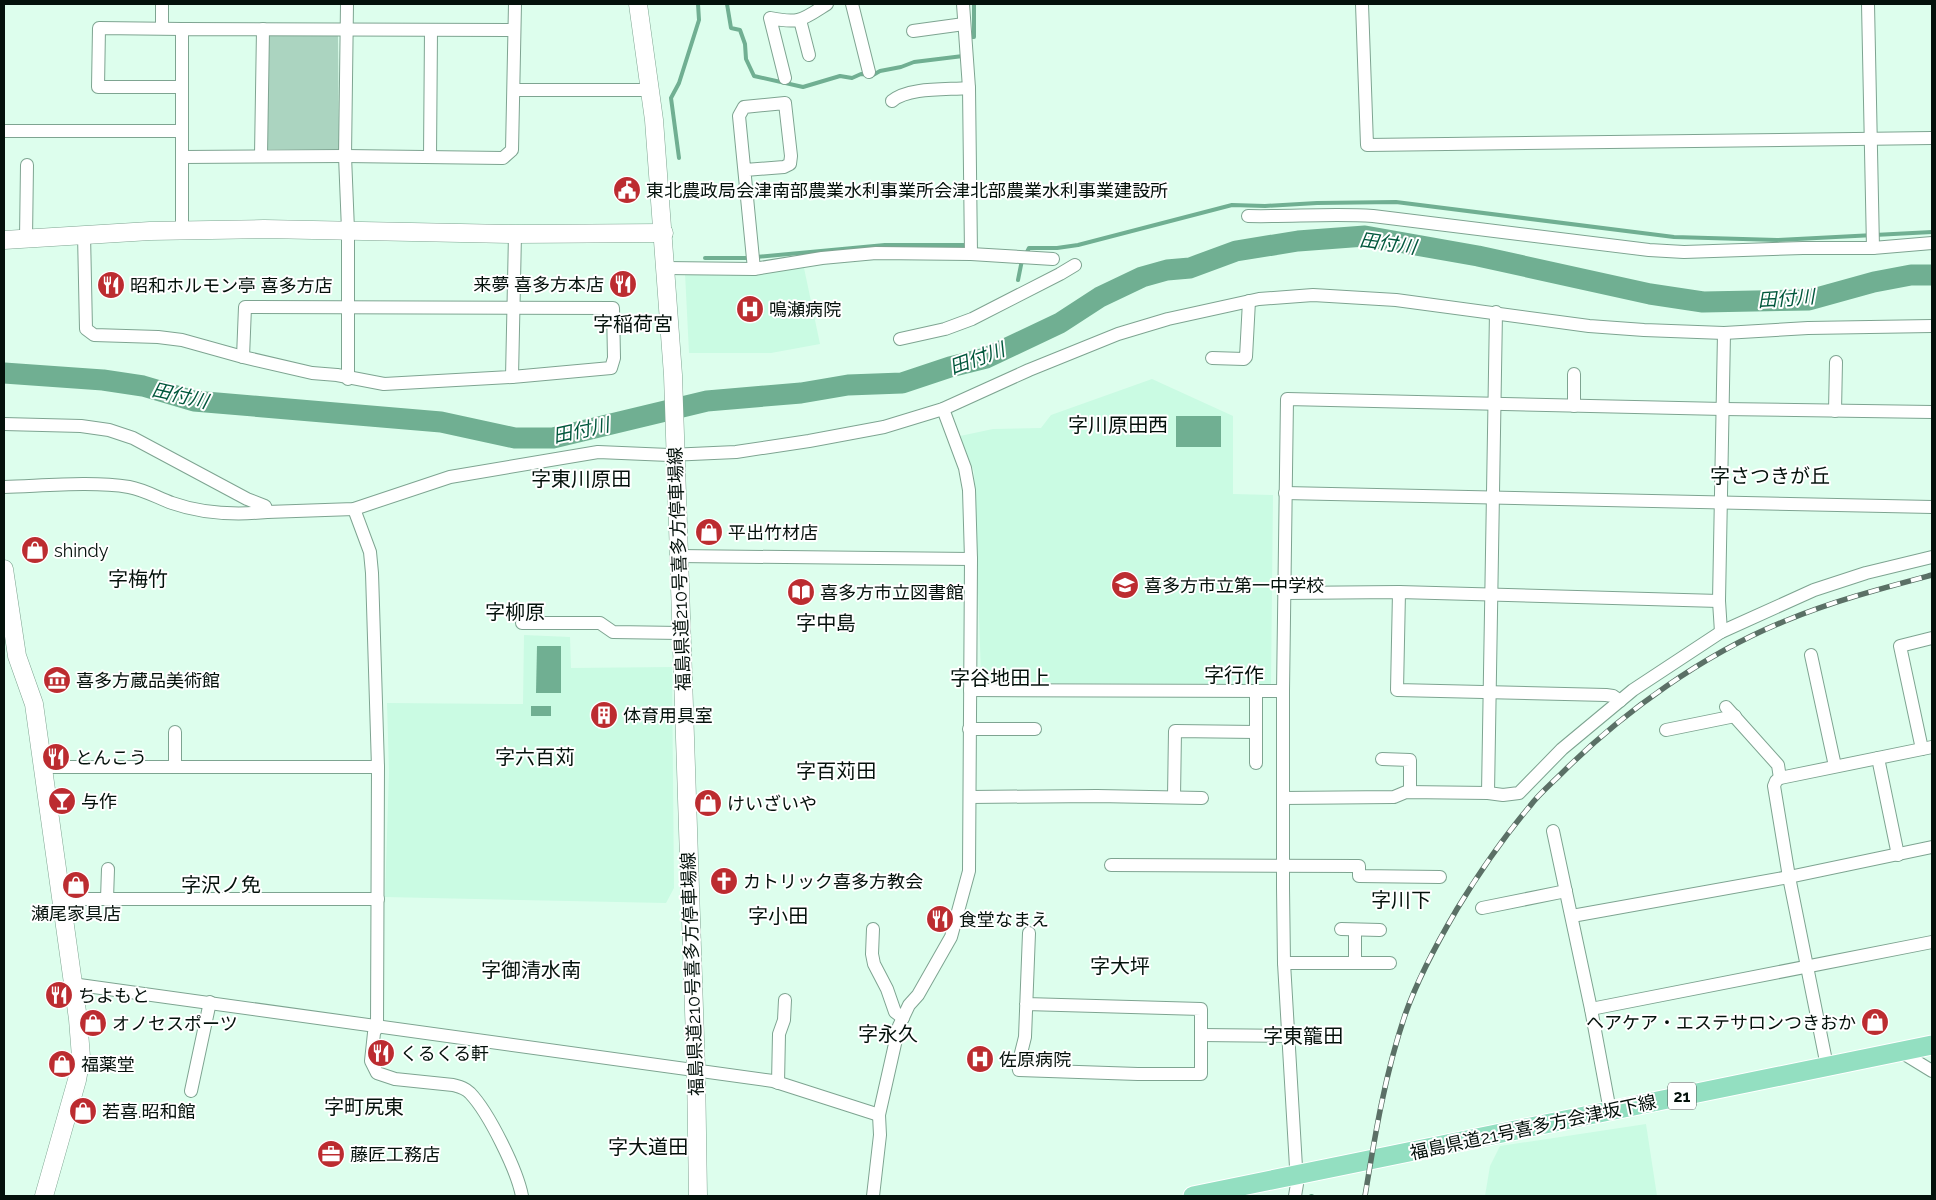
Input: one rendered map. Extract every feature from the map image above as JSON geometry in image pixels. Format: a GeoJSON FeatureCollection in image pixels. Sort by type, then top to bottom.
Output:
{"type":"FeatureCollection","features":[{"type":"Feature","properties":{"kind":"main road","name":"福島県道21号喜多方会津坂下線"},"geometry":{"type":"LineString","coordinates":[[1193,1196],[1932,1045]]}},
{"type":"Feature","properties":{"kind":"street"},"geometry":{"type":"LineString","coordinates":[[162,4],[162,28]]}},
{"type":"Feature","properties":{"kind":"street"},"geometry":{"type":"LineString","coordinates":[[347,4],[345,156],[348,230],[348,378]]}},
{"type":"Feature","properties":{"kind":"street"},"geometry":{"type":"LineString","coordinates":[[183,157],[345,156],[503,158],[512,150],[514,4]]}},
{"type":"Feature","properties":{"kind":"street","name":"福島県道210号喜多方停車場線"},"geometry":{"type":"LineString","coordinates":[[638,4],[654,120],[664,233],[673,375],[680,633],[696,1070],[698,1196]]}},
{"type":"Feature","properties":{"kind":"street"},"geometry":{"type":"LineString","coordinates":[[785,78],[770,18],[789,22],[800,20],[827,4]]}},
{"type":"Feature","properties":{"kind":"street"},"geometry":{"type":"LineString","coordinates":[[852,4],[869,72]]}},
{"type":"Feature","properties":{"kind":"street"},"geometry":{"type":"LineString","coordinates":[[963,4],[969,88],[971,254]]}},
{"type":"Feature","properties":{"kind":"street"},"geometry":{"type":"LineString","coordinates":[[1362,4],[1367,145],[1932,138]]}},
{"type":"Feature","properties":{"kind":"street"},"geometry":{"type":"LineString","coordinates":[[1868,4],[1872,248]]}},
{"type":"Feature","properties":{"kind":"street"},"geometry":{"type":"LineString","coordinates":[[800,20],[809,55]]}},
{"type":"Feature","properties":{"kind":"street"},"geometry":{"type":"LineString","coordinates":[[913,30],[964,24]]}},
{"type":"Feature","properties":{"kind":"street"},"geometry":{"type":"LineString","coordinates":[[181,87],[98,87],[99,28],[514,30]]}},
{"type":"Feature","properties":{"kind":"street"},"geometry":{"type":"LineString","coordinates":[[182,29],[182,230]]}},
{"type":"Feature","properties":{"kind":"street"},"geometry":{"type":"LineString","coordinates":[[261,156],[263,30]]}},
{"type":"Feature","properties":{"kind":"street"},"geometry":{"type":"LineString","coordinates":[[430,157],[431,30]]}},
{"type":"Feature","properties":{"kind":"street"},"geometry":{"type":"LineString","coordinates":[[892,101],[904,93],[969,88]]}},
{"type":"Feature","properties":{"kind":"street"},"geometry":{"type":"LineString","coordinates":[[514,90],[650,90]]}},
{"type":"Feature","properties":{"kind":"street"},"geometry":{"type":"LineString","coordinates":[[745,170],[784,167],[790,164],[791,156],[784,103],[750,106],[740,110],[739,116],[754,270]]}},
{"type":"Feature","properties":{"kind":"street"},"geometry":{"type":"LineString","coordinates":[[4,131],[182,130]]}},
{"type":"Feature","properties":{"kind":"street"},"geometry":{"type":"LineString","coordinates":[[26,238],[27,165]]}},
{"type":"Feature","properties":{"kind":"street"},"geometry":{"type":"LineString","coordinates":[[1248,216],[1276,217],[1336,214],[1373,216],[1649,250],[1872,248],[1932,244]]}},
{"type":"Feature","properties":{"kind":"street"},"geometry":{"type":"LineString","coordinates":[[4,240],[84,234],[182,230],[348,230],[515,234],[664,233]]}},
{"type":"Feature","properties":{"kind":"street"},"geometry":{"type":"LineString","coordinates":[[84,234],[86,329],[94,335],[158,337],[182,340],[242,357],[312,373],[392,384],[611,368],[614,358],[613,308],[245,307],[242,357]]}},
{"type":"Feature","properties":{"kind":"street"},"geometry":{"type":"LineString","coordinates":[[512,376],[515,234]]}},
{"type":"Feature","properties":{"kind":"street"},"geometry":{"type":"LineString","coordinates":[[665,268],[754,270],[822,258],[876,253],[971,254],[1053,259]]}},
{"type":"Feature","properties":{"kind":"street"},"geometry":{"type":"LineString","coordinates":[[900,338],[944,329],[972,318],[1075,265]]}},
{"type":"Feature","properties":{"kind":"street"},"geometry":{"type":"LineString","coordinates":[[4,487],[118,486],[138,489],[189,508],[241,514],[354,508],[450,477],[587,454],[608,452],[676,455],[736,452],[884,427],[942,409],[1029,370],[1118,334],[1168,318],[1249,301],[1313,295],[1396,300],[1598,326],[1724,333],[1808,328],[1932,326]]}},
{"type":"Feature","properties":{"kind":"street"},"geometry":{"type":"LineString","coordinates":[[1212,358],[1244,359],[1246,357],[1249,301]]}},
{"type":"Feature","properties":{"kind":"street"},"geometry":{"type":"LineString","coordinates":[[1488,793],[1496,312]]}},
{"type":"Feature","properties":{"kind":"street"},"geometry":{"type":"LineString","coordinates":[[1721,632],[1719,601],[1724,333]]}},
{"type":"Feature","properties":{"kind":"street"},"geometry":{"type":"LineString","coordinates":[[1835,411],[1836,362]]}},
{"type":"Feature","properties":{"kind":"street"},"geometry":{"type":"LineString","coordinates":[[1574,374],[1574,406]]}},
{"type":"Feature","properties":{"kind":"street"},"geometry":{"type":"LineString","coordinates":[[1295,1196],[1297,1184],[1295,1176],[1284,963],[1283,864],[1287,399],[1932,412]]}},
{"type":"Feature","properties":{"kind":"street"},"geometry":{"type":"LineString","coordinates":[[873,1196],[880,1135],[879,1115],[899,1026],[909,1005],[918,996],[951,937],[970,871],[971,559],[969,490],[965,468],[942,409]]}},
{"type":"Feature","properties":{"kind":"street"},"geometry":{"type":"LineString","coordinates":[[4,424],[82,426],[109,430],[133,438],[265,506],[266,512]]}},
{"type":"Feature","properties":{"kind":"street"},"geometry":{"type":"LineString","coordinates":[[1285,493],[1932,507]]}},
{"type":"Feature","properties":{"kind":"street"},"geometry":{"type":"LineString","coordinates":[[354,508],[370,552],[378,766],[378,1027],[374,1033],[371,1061],[377,1073],[395,1079],[453,1085],[470,1092],[484,1112],[510,1160],[522,1196]]}},
{"type":"Feature","properties":{"kind":"street"},"geometry":{"type":"LineString","coordinates":[[678,556],[971,559]]}},
{"type":"Feature","properties":{"kind":"street"},"geometry":{"type":"LineString","coordinates":[[1283,798],[1394,797],[1406,792],[1507,795],[1522,791],[1562,749],[1620,701],[1653,676],[1721,632],[1814,590],[1866,573],[1932,557]]}},
{"type":"Feature","properties":{"kind":"street"},"geometry":{"type":"LineString","coordinates":[[4,569],[6,602],[17,656],[34,704],[41,767],[78,1019],[81,1057],[77,1080],[44,1196]]}},
{"type":"Feature","properties":{"kind":"street"},"geometry":{"type":"LineString","coordinates":[[1284,592],[1399,592],[1719,601]]}},
{"type":"Feature","properties":{"kind":"street"},"geometry":{"type":"LineString","coordinates":[[1399,592],[1397,690],[1606,695],[1613,696],[1620,701]]}},
{"type":"Feature","properties":{"kind":"street"},"geometry":{"type":"LineString","coordinates":[[522,623],[600,623],[612,632],[680,633]]}},
{"type":"Feature","properties":{"kind":"street"},"geometry":{"type":"LineString","coordinates":[[1827,1066],[1774,792],[1776,781],[1780,778],[1927,748],[1900,646],[1932,638]]}},
{"type":"Feature","properties":{"kind":"street"},"geometry":{"type":"LineString","coordinates":[[1811,655],[1835,766]]}},
{"type":"Feature","properties":{"kind":"street"},"geometry":{"type":"LineString","coordinates":[[970,690],[1283,691]]}},
{"type":"Feature","properties":{"kind":"street"},"geometry":{"type":"LineString","coordinates":[[1256,691],[1256,763]]}},
{"type":"Feature","properties":{"kind":"street"},"geometry":{"type":"LineString","coordinates":[[1726,706],[1778,765],[1780,778]]}},
{"type":"Feature","properties":{"kind":"street"},"geometry":{"type":"LineString","coordinates":[[1666,730],[1672,731],[1735,716]]}},
{"type":"Feature","properties":{"kind":"street"},"geometry":{"type":"LineString","coordinates":[[969,729],[1035,729]]}},
{"type":"Feature","properties":{"kind":"street"},"geometry":{"type":"LineString","coordinates":[[1174,797],[1175,731],[1256,732]]}},
{"type":"Feature","properties":{"kind":"street"},"geometry":{"type":"LineString","coordinates":[[176,732],[176,767]]}},
{"type":"Feature","properties":{"kind":"street"},"geometry":{"type":"LineString","coordinates":[[1878,758],[1898,855]]}},
{"type":"Feature","properties":{"kind":"street"},"geometry":{"type":"LineString","coordinates":[[1382,759],[1410,760],[1410,792]]}},
{"type":"Feature","properties":{"kind":"street"},"geometry":{"type":"LineString","coordinates":[[41,767],[378,766]]}},
{"type":"Feature","properties":{"kind":"street"},"geometry":{"type":"LineString","coordinates":[[970,797],[1097,796],[1202,798]]}},
{"type":"Feature","properties":{"kind":"street"},"geometry":{"type":"LineString","coordinates":[[1553,831],[1591,1009],[1610,1111]]}},
{"type":"Feature","properties":{"kind":"street"},"geometry":{"type":"LineString","coordinates":[[1572,916],[1790,877],[1932,847]]}},
{"type":"Feature","properties":{"kind":"street"},"geometry":{"type":"LineString","coordinates":[[1111,865],[1283,864],[1359,866],[1359,876],[1440,877]]}},
{"type":"Feature","properties":{"kind":"street"},"geometry":{"type":"LineString","coordinates":[[107,899],[108,869]]}},
{"type":"Feature","properties":{"kind":"street"},"geometry":{"type":"LineString","coordinates":[[1482,908],[1566,891]]}},
{"type":"Feature","properties":{"kind":"street"},"geometry":{"type":"LineString","coordinates":[[61,899],[378,899]]}},
{"type":"Feature","properties":{"kind":"street"},"geometry":{"type":"LineString","coordinates":[[873,929],[872,954],[874,964],[887,989],[894,1012],[903,1018]]}},
{"type":"Feature","properties":{"kind":"street"},"geometry":{"type":"LineString","coordinates":[[1340,929],[1380,930]]}},
{"type":"Feature","properties":{"kind":"street"},"geometry":{"type":"LineString","coordinates":[[1355,930],[1355,963]]}},
{"type":"Feature","properties":{"kind":"street"},"geometry":{"type":"LineString","coordinates":[[1026,1004],[1201,1009],[1200,1074],[1019,1070],[1018,1065],[1025,1036],[1026,1004],[1029,933]]}},
{"type":"Feature","properties":{"kind":"street"},"geometry":{"type":"LineString","coordinates":[[1591,1009],[1932,942]]}},
{"type":"Feature","properties":{"kind":"street"},"geometry":{"type":"LineString","coordinates":[[1284,963],[1390,964]]}},
{"type":"Feature","properties":{"kind":"street"},"geometry":{"type":"LineString","coordinates":[[72,984],[778,1083],[879,1115]]}},
{"type":"Feature","properties":{"kind":"street"},"geometry":{"type":"LineString","coordinates":[[778,1083],[778,1034],[784,1020],[785,1000]]}},
{"type":"Feature","properties":{"kind":"street"},"geometry":{"type":"LineString","coordinates":[[191,1090],[210,1002]]}},
{"type":"Feature","properties":{"kind":"street"},"geometry":{"type":"LineString","coordinates":[[1201,1035],[1288,1036]]}},
{"type":"Feature","properties":{"kind":"street"},"geometry":{"type":"LineString","coordinates":[[1900,1052],[1932,1071]]}},
{"type":"Feature","properties":{"kind":"shaded area"},"geometry":{"type":"Polygon","coordinates":[[[267,33],[338,33],[339,149],[268,149],[267,33]]]}},
{"type":"Feature","properties":{"kind":"shaded area","name":"鳴瀬病院"},"geometry":{"type":"Polygon","coordinates":[[[804,268],[820,344],[771,353],[689,353],[685,273],[774,271],[804,268]]]}},
{"type":"Feature","properties":{"kind":"shaded area","name":"喜多方市立第一中学校"},"geometry":{"type":"Polygon","coordinates":[[[1152,379],[1233,416],[1233,494],[1273,495],[1271,684],[988,683],[981,675],[974,472],[960,436],[993,429],[1041,428],[1051,415],[1152,379]]]}},
{"type":"Feature","properties":{"kind":"shaded area"},"geometry":{"type":"Polygon","coordinates":[[[1176,416],[1221,416],[1221,447],[1176,447],[1176,416]]]}},
{"type":"Feature","properties":{"kind":"shaded area"},"geometry":{"type":"Polygon","coordinates":[[[524,635],[570,637],[571,668],[672,667],[674,888],[666,903],[385,897],[389,772],[387,703],[523,704],[524,635]]]}},
{"type":"Feature","properties":{"kind":"shaded area"},"geometry":{"type":"Polygon","coordinates":[[[537,646],[561,646],[561,693],[536,693],[537,646]]]}},
{"type":"Feature","properties":{"kind":"shaded area"},"geometry":{"type":"Polygon","coordinates":[[[531,706],[551,706],[551,716],[531,716],[531,706]]]}},
{"type":"Feature","properties":{"kind":"shaded area"},"geometry":{"type":"Polygon","coordinates":[[[1646,1124],[1657,1196],[1485,1196],[1490,1166],[1500,1146],[1646,1124]]]}},
{"type":"Feature","properties":{"kind":"waterway"},"geometry":{"type":"LineString","coordinates":[[679,158],[671,98],[679,83],[699,20],[698,4]]}},
{"type":"Feature","properties":{"kind":"waterway"},"geometry":{"type":"LineString","coordinates":[[727,4],[731,28],[740,30],[745,44],[746,59],[754,76],[803,87],[840,76],[852,78],[861,74],[873,75],[880,71],[901,67],[914,62],[963,56]]}},
{"type":"Feature","properties":{"kind":"waterway"},"geometry":{"type":"LineString","coordinates":[[968,37],[974,37],[974,4]]}},
{"type":"Feature","properties":{"kind":"waterway"},"geometry":{"type":"LineString","coordinates":[[1026,254],[1029,248],[1057,248],[1078,245],[1232,205],[1265,206],[1396,202],[1674,237],[1777,240],[1932,232]]}},
{"type":"Feature","properties":{"kind":"waterway","name":"田付川"},"geometry":{"type":"LineString","coordinates":[[4,373],[103,380],[143,386],[194,401],[441,422],[515,438],[553,438],[707,401],[801,393],[848,385],[902,383],[950,367],[986,358],[1060,323],[1100,297],[1142,277],[1167,270],[1190,268],[1236,251],[1298,241],[1365,236],[1478,256],[1650,294],[1703,302],[1809,300],[1874,282],[1911,275],[1932,275]]}},
{"type":"Feature","properties":{"kind":"waterway"},"geometry":{"type":"LineString","coordinates":[[705,258],[746,258],[885,245],[967,245]]}},
{"type":"Feature","properties":{"kind":"waterway"},"geometry":{"type":"LineString","coordinates":[[1018,280],[1022,260]]}},
{"type":"Feature","properties":{"kind":"railway"},"geometry":{"type":"LineString","coordinates":[[1365,1196],[1386,1082],[1405,1015],[1422,974],[1465,896],[1501,843],[1537,797],[1611,728],[1666,686],[1725,650],[1785,621],[1821,607],[1932,575]]}},
{"type":"Feature","properties":{"kind":"place","name":"東北農政局会津南部農業水利事業所会津北部農業水利事業建設所"},"geometry":{"type":"Point","coordinates":[627,190]}},
{"type":"Feature","properties":{"kind":"place","name":"来夢 喜多方本店"},"geometry":{"type":"Point","coordinates":[623,284]}},
{"type":"Feature","properties":{"kind":"place","name":"昭和ホルモン亭 喜多方店"},"geometry":{"type":"Point","coordinates":[111,285]}},
{"type":"Feature","properties":{"kind":"place","name":"鳴瀬病院"},"geometry":{"type":"Point","coordinates":[750,309]}},
{"type":"Feature","properties":{"kind":"place","name":"平出竹材店"},"geometry":{"type":"Point","coordinates":[709,532]}},
{"type":"Feature","properties":{"kind":"place","name":"shindy"},"geometry":{"type":"Point","coordinates":[35,550]}},
{"type":"Feature","properties":{"kind":"place","name":"喜多方市立第一中学校"},"geometry":{"type":"Point","coordinates":[1125,585]}},
{"type":"Feature","properties":{"kind":"place","name":"喜多方市立図書館"},"geometry":{"type":"Point","coordinates":[801,592]}},
{"type":"Feature","properties":{"kind":"place","name":"喜多方蔵品美術館"},"geometry":{"type":"Point","coordinates":[57,680]}},
{"type":"Feature","properties":{"kind":"place","name":"体育用具室"},"geometry":{"type":"Point","coordinates":[604,715]}},
{"type":"Feature","properties":{"kind":"place","name":"とんこう"},"geometry":{"type":"Point","coordinates":[56,757]}},
{"type":"Feature","properties":{"kind":"place","name":"与作"},"geometry":{"type":"Point","coordinates":[62,801]}},
{"type":"Feature","properties":{"kind":"place","name":"けいざいや"},"geometry":{"type":"Point","coordinates":[708,803]}},
{"type":"Feature","properties":{"kind":"place","name":"カトリック喜多方教会"},"geometry":{"type":"Point","coordinates":[724,881]}},
{"type":"Feature","properties":{"kind":"place","name":"瀬尾家具店"},"geometry":{"type":"Point","coordinates":[76,885]}},
{"type":"Feature","properties":{"kind":"place","name":"食堂なまえ"},"geometry":{"type":"Point","coordinates":[940,919]}},
{"type":"Feature","properties":{"kind":"place","name":"ちよもと"},"geometry":{"type":"Point","coordinates":[59,995]}},
{"type":"Feature","properties":{"kind":"place","name":"ヘアケア・エステサロンつきおか"},"geometry":{"type":"Point","coordinates":[1875,1022]}},
{"type":"Feature","properties":{"kind":"place","name":"オノセスポーツ"},"geometry":{"type":"Point","coordinates":[93,1023]}},
{"type":"Feature","properties":{"kind":"place","name":"くるくる軒"},"geometry":{"type":"Point","coordinates":[381,1053]}},
{"type":"Feature","properties":{"kind":"place","name":"佐原病院"},"geometry":{"type":"Point","coordinates":[980,1059]}},
{"type":"Feature","properties":{"kind":"place","name":"福薬堂"},"geometry":{"type":"Point","coordinates":[62,1064]}},
{"type":"Feature","properties":{"kind":"place","name":"若喜.昭和館"},"geometry":{"type":"Point","coordinates":[83,1111]}},
{"type":"Feature","properties":{"kind":"place","name":"藤匠工務店"},"geometry":{"type":"Point","coordinates":[331,1154]}},
{"type":"Feature","properties":{"kind":"district","name":"字稲荷宮"},"geometry":{"type":"Point","coordinates":[633,324]}},
{"type":"Feature","properties":{"kind":"district","name":"字川原田西"},"geometry":{"type":"Point","coordinates":[1118,425]}},
{"type":"Feature","properties":{"kind":"district","name":"字さつきが丘"},"geometry":{"type":"Point","coordinates":[1770,476]}},
{"type":"Feature","properties":{"kind":"district","name":"字東川原田"},"geometry":{"type":"Point","coordinates":[581,479]}},
{"type":"Feature","properties":{"kind":"district","name":"字梅竹"},"geometry":{"type":"Point","coordinates":[138,579]}},
{"type":"Feature","properties":{"kind":"district","name":"字柳原"},"geometry":{"type":"Point","coordinates":[515,612]}},
{"type":"Feature","properties":{"kind":"district","name":"字中島"},"geometry":{"type":"Point","coordinates":[826,623]}},
{"type":"Feature","properties":{"kind":"district","name":"字行作"},"geometry":{"type":"Point","coordinates":[1234,675]}},
{"type":"Feature","properties":{"kind":"district","name":"字谷地田上"},"geometry":{"type":"Point","coordinates":[1000,678]}},
{"type":"Feature","properties":{"kind":"district","name":"字六百苅"},"geometry":{"type":"Point","coordinates":[535,757]}},
{"type":"Feature","properties":{"kind":"district","name":"字百苅田"},"geometry":{"type":"Point","coordinates":[836,771]}},
{"type":"Feature","properties":{"kind":"district","name":"字沢ノ免"},"geometry":{"type":"Point","coordinates":[221,885]}},
{"type":"Feature","properties":{"kind":"district","name":"字川下"},"geometry":{"type":"Point","coordinates":[1401,900]}},
{"type":"Feature","properties":{"kind":"district","name":"字小田"},"geometry":{"type":"Point","coordinates":[778,916]}},
{"type":"Feature","properties":{"kind":"district","name":"字大坪"},"geometry":{"type":"Point","coordinates":[1120,966]}},
{"type":"Feature","properties":{"kind":"district","name":"字御清水南"},"geometry":{"type":"Point","coordinates":[531,970]}},
{"type":"Feature","properties":{"kind":"district","name":"字永久"},"geometry":{"type":"Point","coordinates":[888,1034]}},
{"type":"Feature","properties":{"kind":"district","name":"字東籠田"},"geometry":{"type":"Point","coordinates":[1303,1036]}},
{"type":"Feature","properties":{"kind":"district","name":"字町尻東"},"geometry":{"type":"Point","coordinates":[364,1107]}},
{"type":"Feature","properties":{"kind":"district","name":"字大道田"},"geometry":{"type":"Point","coordinates":[648,1147]}}]}
